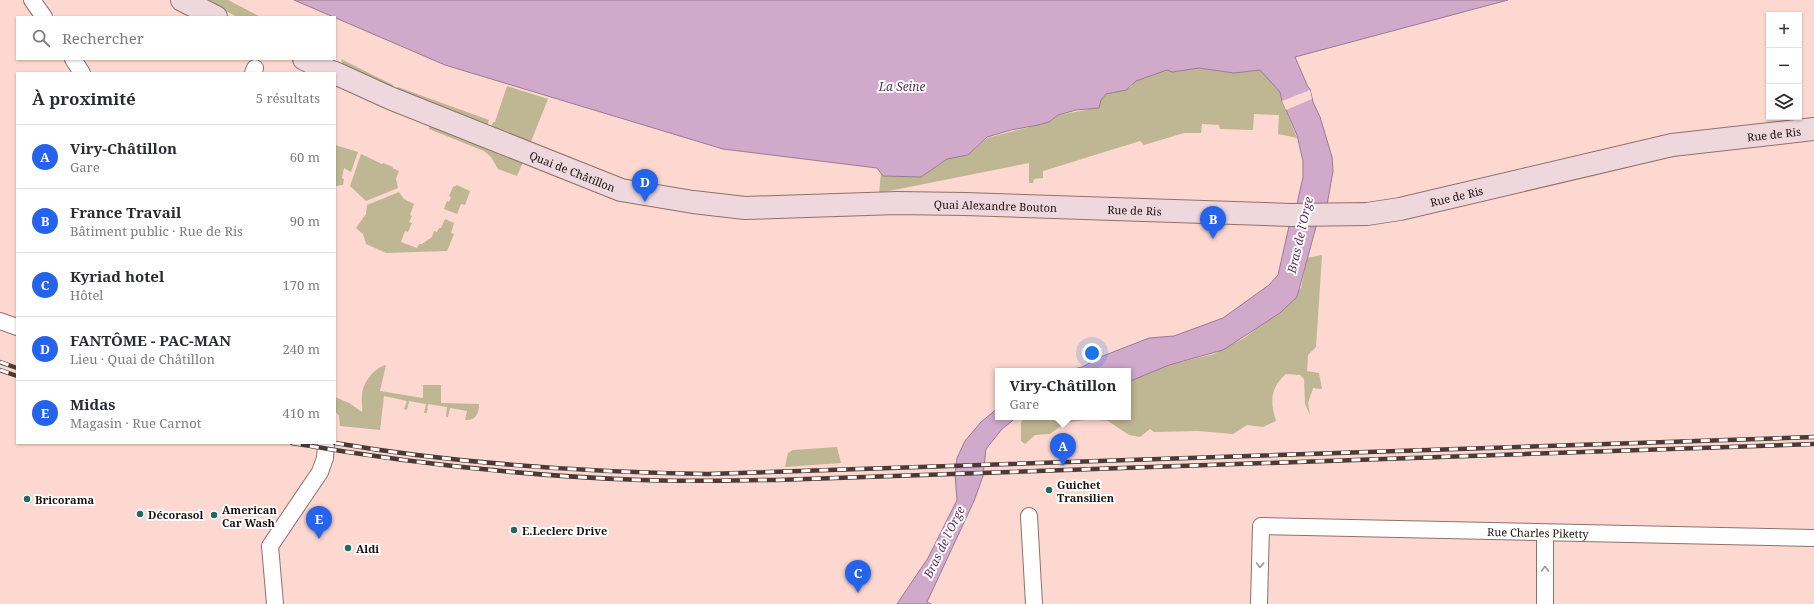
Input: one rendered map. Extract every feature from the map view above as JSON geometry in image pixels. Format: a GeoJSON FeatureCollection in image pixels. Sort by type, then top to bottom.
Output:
{"type":"FeatureCollection","features":[{"type":"Feature","properties":{"kind":"main road"},"geometry":{"type":"LineString","coordinates":[[182,0],[214,16]]}},
{"type":"Feature","properties":{"kind":"main road","name":"Quai de Châtillon"},"geometry":{"type":"LineString","coordinates":[[306,60],[332,72]]}},
{"type":"Feature","properties":{"kind":"main road","name":"Quai de Châtillon"},"geometry":{"type":"LineString","coordinates":[[336,74],[390,98],[620,190],[745,208],[897,204]]}},
{"type":"Feature","properties":{"kind":"main road","name":"Rue de Ris"},"geometry":{"type":"LineString","coordinates":[[1095,209],[1291,215],[1368,214],[1400,209],[1672,145],[1814,129]]}},
{"type":"Feature","properties":{"kind":"main road","name":"Quai Alexandre Bouton"},"geometry":{"type":"LineString","coordinates":[[897,204],[964,204],[1095,209]]}},
{"type":"Feature","properties":{"kind":"street"},"geometry":{"type":"LineString","coordinates":[[32,0],[43,16]]}},
{"type":"Feature","properties":{"kind":"street"},"geometry":{"type":"LineString","coordinates":[[74,60],[81,72]]}},
{"type":"Feature","properties":{"kind":"street"},"geometry":{"type":"LineString","coordinates":[[0,321],[16,327]]}},
{"type":"Feature","properties":{"kind":"street"},"geometry":{"type":"LineString","coordinates":[[275,604],[270,546],[320,472],[325,458],[326,444]]}},
{"type":"Feature","properties":{"kind":"street"},"geometry":{"type":"LineString","coordinates":[[1029,516],[1034,604]]}},
{"type":"Feature","properties":{"kind":"street","name":"Rue Charles Piketty"},"geometry":{"type":"LineString","coordinates":[[1259,604],[1262,526],[1814,538]]}},
{"type":"Feature","properties":{"kind":"street"},"geometry":{"type":"LineString","coordinates":[[1545,533],[1545,604]]}},
{"type":"Feature","properties":{"kind":"shaded area"},"geometry":{"type":"Polygon","coordinates":[[[203,0],[228,0],[259,16],[236,16],[203,0]]]}},
{"type":"Feature","properties":{"kind":"shaded area"},"geometry":{"type":"Polygon","coordinates":[[[341,59],[393,85],[392,90],[344,68],[341,59]]]}},
{"type":"Feature","properties":{"kind":"shaded area"},"geometry":{"type":"Polygon","coordinates":[[[1199,68],[1234,73],[1260,70],[1280,92],[1282,101],[1297,138],[1278,134],[1279,115],[1254,114],[1253,130],[1220,129],[1219,125],[1202,124],[1201,133],[1184,133],[1144,145],[1140,141],[1043,171],[1043,178],[1034,179],[1033,183],[1029,183],[1029,163],[879,193],[881,173],[884,176],[921,177],[947,159],[968,155],[987,138],[1049,122],[1058,115],[1086,110],[1101,100],[1106,94],[1131,87],[1135,81],[1151,75],[1167,70],[1172,72],[1199,68]]]}},
{"type":"Feature","properties":{"kind":"shaded area"},"geometry":{"type":"Polygon","coordinates":[[[507,86],[548,99],[530,144],[491,129],[493,122],[495,122],[507,86]]]}},
{"type":"Feature","properties":{"kind":"shaded area"},"geometry":{"type":"Polygon","coordinates":[[[398,87],[489,120],[487,127],[395,91],[398,87]]]}},
{"type":"Feature","properties":{"kind":"shaded area"},"geometry":{"type":"Polygon","coordinates":[[[430,125],[523,162],[517,176],[498,169],[491,157],[484,151],[429,129],[430,125]]]}},
{"type":"Feature","properties":{"kind":"shaded area"},"geometry":{"type":"Polygon","coordinates":[[[336,145],[358,152],[351,172],[344,168],[342,178],[344,179],[343,185],[336,186],[336,145]]]}},
{"type":"Feature","properties":{"kind":"shaded area"},"geometry":{"type":"Polygon","coordinates":[[[361,154],[382,164],[383,163],[393,167],[392,168],[399,171],[396,179],[398,188],[366,201],[350,186],[361,154]]]}},
{"type":"Feature","properties":{"kind":"shaded area"},"geometry":{"type":"Polygon","coordinates":[[[457,185],[470,191],[465,205],[461,204],[457,214],[444,209],[447,201],[449,202],[451,197],[449,196],[453,187],[457,185]]]}},
{"type":"Feature","properties":{"kind":"shaded area"},"geometry":{"type":"Polygon","coordinates":[[[399,192],[404,199],[414,204],[410,215],[412,216],[409,222],[412,223],[408,232],[405,231],[401,242],[417,248],[419,244],[422,244],[432,237],[434,231],[437,232],[439,228],[441,228],[445,219],[454,223],[451,233],[454,234],[447,251],[386,253],[366,244],[363,234],[356,228],[366,214],[367,205],[399,192]]]}},
{"type":"Feature","properties":{"kind":"shaded area"},"geometry":{"type":"Polygon","coordinates":[[[1322,255],[1316,347],[1308,355],[1307,371],[1319,373],[1322,389],[1313,388],[1308,403],[1310,415],[1305,404],[1304,379],[1300,375],[1286,374],[1274,390],[1272,401],[1276,421],[1263,427],[1247,425],[1233,434],[1198,431],[1154,432],[1150,429],[1140,437],[1129,435],[1108,421],[1100,420],[1131,420],[1131,381],[1169,365],[1214,354],[1244,338],[1273,317],[1301,288],[1307,258],[1322,255]]]}},
{"type":"Feature","properties":{"kind":"shaded area"},"geometry":{"type":"Polygon","coordinates":[[[386,365],[380,391],[423,398],[423,385],[441,385],[441,403],[479,404],[476,416],[472,419],[465,420],[467,411],[450,408],[448,417],[446,417],[447,407],[428,404],[427,413],[424,413],[426,404],[409,401],[407,410],[404,409],[407,401],[384,396],[380,430],[340,426],[339,416],[336,412],[336,397],[349,403],[362,412],[362,391],[369,377],[381,367],[386,365]]]}},
{"type":"Feature","properties":{"kind":"shaded area"},"geometry":{"type":"Polygon","coordinates":[[[1022,420],[1085,420],[1065,423],[1050,434],[1035,435],[1025,444],[1021,441],[1022,420]]]}},
{"type":"Feature","properties":{"kind":"shaded area"},"geometry":{"type":"Polygon","coordinates":[[[837,447],[841,463],[785,467],[788,453],[793,450],[837,447]]]}},
{"type":"Feature","properties":{"kind":"water","name":"La Seine"},"geometry":{"type":"Polygon","coordinates":[[[294,0],[1508,0],[1295,57],[1310,89],[1313,102],[1320,117],[1332,157],[1333,171],[1327,205],[1317,223],[1297,297],[1280,313],[1223,350],[1169,365],[1131,381],[1131,368],[1078,368],[1103,356],[1149,338],[1174,336],[1223,318],[1269,285],[1278,275],[1290,222],[1297,204],[1303,177],[1303,161],[1297,135],[1282,101],[1280,92],[1260,70],[1234,73],[1199,68],[1172,72],[1167,70],[1136,81],[1126,90],[1106,94],[1101,100],[1099,108],[1076,110],[1058,115],[1049,122],[987,137],[968,155],[947,159],[921,177],[883,176],[877,168],[723,149],[445,65],[336,18],[336,16],[331,16],[294,0]]]}},
{"type":"Feature","properties":{"kind":"water","name":"Bras de l'Orge"},"geometry":{"type":"Polygon","coordinates":[[[995,410],[995,420],[1013,420],[1002,429],[986,449],[983,476],[974,501],[927,602],[931,604],[897,604],[928,558],[957,500],[955,474],[957,458],[965,441],[981,422],[995,410]]]}},
{"type":"Feature","properties":{"kind":"pier"},"geometry":{"type":"Polygon","coordinates":[[[1310,90],[1312,99],[1286,110],[1282,101],[1310,90]]]}},
{"type":"Feature","properties":{"kind":"railway"},"geometry":{"type":"LineString","coordinates":[[0,362],[16,368]]}},
{"type":"Feature","properties":{"kind":"railway"},"geometry":{"type":"LineString","coordinates":[[0,370],[16,376]]}},
{"type":"Feature","properties":{"kind":"railway"},"geometry":{"type":"LineString","coordinates":[[336,443],[474,462],[521,466],[708,474],[1814,437]]}},
{"type":"Feature","properties":{"kind":"railway"},"geometry":{"type":"LineString","coordinates":[[298,444],[379,457],[466,468],[658,481],[777,480],[1814,444]]}},
{"type":"Feature","properties":{"kind":"place","name":"FANTÔME - PAC-MAN"},"geometry":{"type":"Point","coordinates":[645,202]}},
{"type":"Feature","properties":{"kind":"place","name":"France Travail"},"geometry":{"type":"Point","coordinates":[1213,239]}},
{"type":"Feature","properties":{"kind":"place","name":"Viry-Châtillon"},"geometry":{"type":"Point","coordinates":[1063,466]}},
{"type":"Feature","properties":{"kind":"place","name":"Guichet Transilien"},"geometry":{"type":"Point","coordinates":[1049,490]}},
{"type":"Feature","properties":{"kind":"place","name":"Bricorama"},"geometry":{"type":"Point","coordinates":[27,499]}},
{"type":"Feature","properties":{"kind":"place","name":"Décorasol"},"geometry":{"type":"Point","coordinates":[140,514]}},
{"type":"Feature","properties":{"kind":"place","name":"American Car Wash"},"geometry":{"type":"Point","coordinates":[214,515]}},
{"type":"Feature","properties":{"kind":"place","name":"E.Leclerc Drive"},"geometry":{"type":"Point","coordinates":[514,530]}},
{"type":"Feature","properties":{"kind":"place","name":"Midas"},"geometry":{"type":"Point","coordinates":[319,539]}},
{"type":"Feature","properties":{"kind":"place","name":"Aldi"},"geometry":{"type":"Point","coordinates":[348,548]}},
{"type":"Feature","properties":{"kind":"place","name":"Kyriad hotel"},"geometry":{"type":"Point","coordinates":[858,593]}}]}
